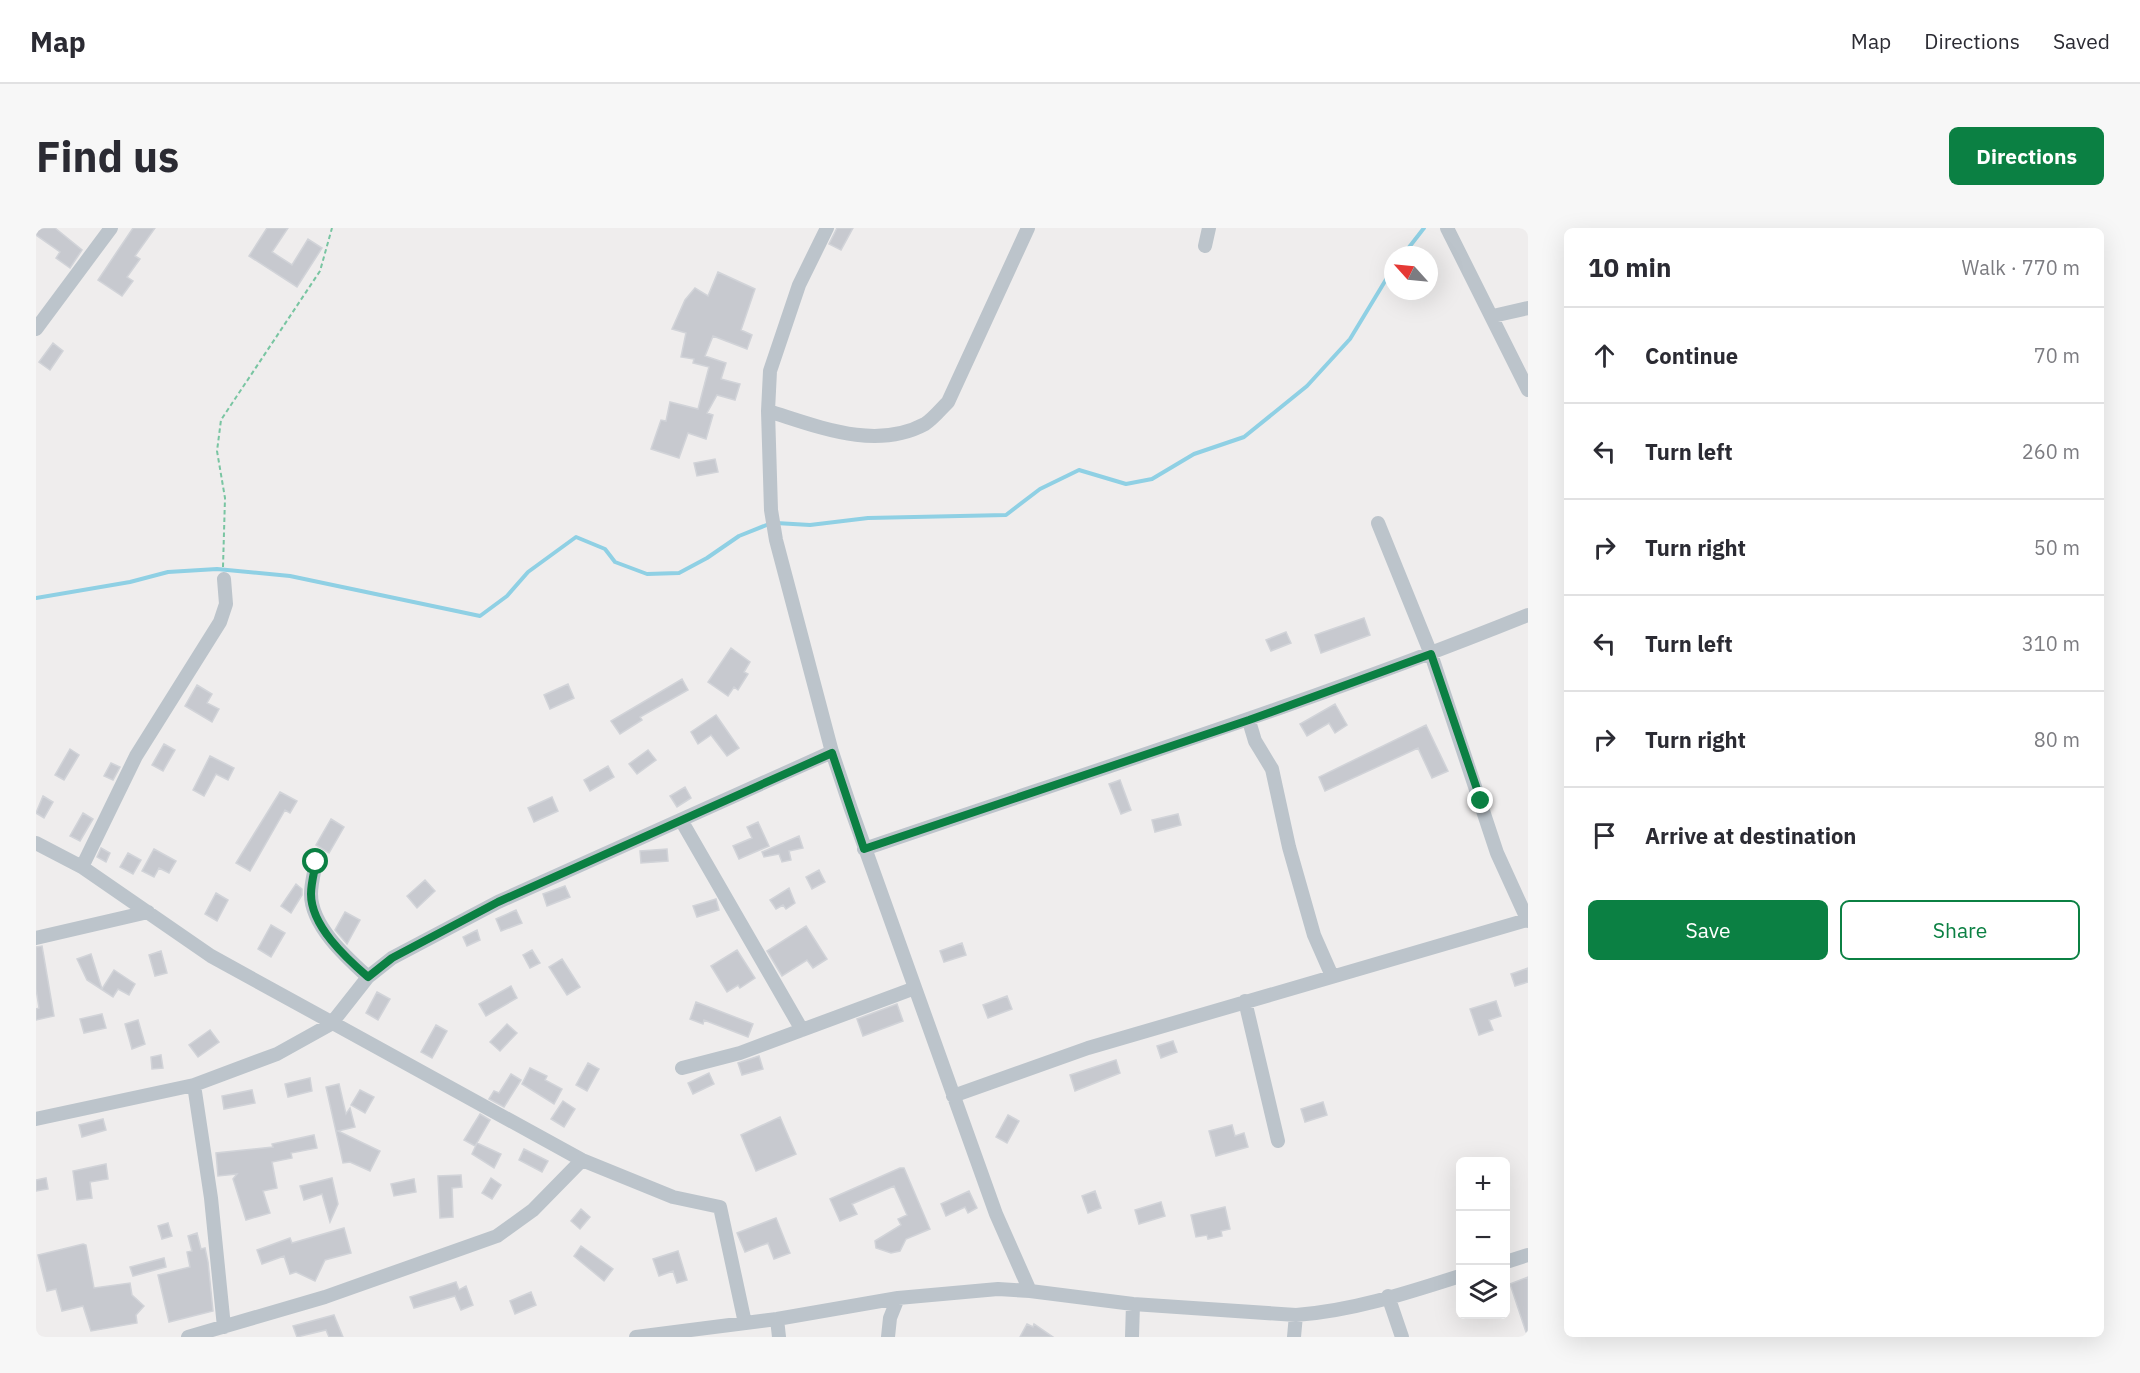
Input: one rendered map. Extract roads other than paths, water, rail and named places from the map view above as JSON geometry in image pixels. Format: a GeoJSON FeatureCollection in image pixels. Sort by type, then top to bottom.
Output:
{"type":"FeatureCollection","features":[{"type":"Feature","properties":{"kind":"street"},"geometry":{"type":"LineString","coordinates":[[36,329],[111,228]]}},
{"type":"Feature","properties":{"kind":"street"},"geometry":{"type":"LineString","coordinates":[[826,228],[799,285],[770,371],[768,411],[771,510],[776,540],[832,753],[864,849],[999,1223],[1030,1291]]}},
{"type":"Feature","properties":{"kind":"street"},"geometry":{"type":"LineString","coordinates":[[768,411],[845,434],[872,435],[906,432],[927,423],[948,402],[1028,228]]}},
{"type":"Feature","properties":{"kind":"street"},"geometry":{"type":"LineString","coordinates":[[1205,246],[1209,228]]}},
{"type":"Feature","properties":{"kind":"street"},"geometry":{"type":"LineString","coordinates":[[1447,228],[1528,390]]}},
{"type":"Feature","properties":{"kind":"street"},"geometry":{"type":"LineString","coordinates":[[1493,316],[1528,309]]}},
{"type":"Feature","properties":{"kind":"street"},"geometry":{"type":"LineString","coordinates":[[953,1096],[1088,1048],[1528,921],[1497,853],[1431,654],[1378,523]]}},
{"type":"Feature","properties":{"kind":"street"},"geometry":{"type":"LineString","coordinates":[[82,867],[136,756],[220,622],[226,604],[224,579]]}},
{"type":"Feature","properties":{"kind":"street"},"geometry":{"type":"LineString","coordinates":[[864,849],[1249,720],[1431,654],[1528,615]]}},
{"type":"Feature","properties":{"kind":"street"},"geometry":{"type":"LineString","coordinates":[[1249,720],[1255,741],[1272,769],[1289,847],[1314,935],[1332,976]]}},
{"type":"Feature","properties":{"kind":"street"},"geometry":{"type":"LineString","coordinates":[[36,1119],[194,1085],[277,1054],[331,1024],[368,977],[392,958],[498,902],[832,753]]}},
{"type":"Feature","properties":{"kind":"street"},"geometry":{"type":"LineString","coordinates":[[681,820],[802,1030]]}},
{"type":"Feature","properties":{"kind":"street"},"geometry":{"type":"LineString","coordinates":[[36,843],[82,867],[211,956],[582,1160],[673,1197],[720,1207],[745,1323]]}},
{"type":"Feature","properties":{"kind":"street"},"geometry":{"type":"LineString","coordinates":[[316,862],[311,896],[318,919],[330,937],[368,977]]}},
{"type":"Feature","properties":{"kind":"street"},"geometry":{"type":"LineString","coordinates":[[36,938],[148,912]]}},
{"type":"Feature","properties":{"kind":"street"},"geometry":{"type":"LineString","coordinates":[[682,1068],[740,1053],[915,988]]}},
{"type":"Feature","properties":{"kind":"street"},"geometry":{"type":"LineString","coordinates":[[1245,1001],[1278,1141]]}},
{"type":"Feature","properties":{"kind":"street"},"geometry":{"type":"LineString","coordinates":[[194,1085],[211,1198],[224,1327]]}},
{"type":"Feature","properties":{"kind":"street"},"geometry":{"type":"LineString","coordinates":[[188,1337],[326,1297],[497,1236],[538,1206],[582,1160]]}},
{"type":"Feature","properties":{"kind":"street"},"geometry":{"type":"LineString","coordinates":[[1510,1261],[1528,1255]]}},
{"type":"Feature","properties":{"kind":"street"},"geometry":{"type":"LineString","coordinates":[[636,1337],[777,1319],[898,1298],[988,1290],[1030,1291],[1133,1304],[1296,1315],[1344,1309],[1456,1277]]}},
{"type":"Feature","properties":{"kind":"street"},"geometry":{"type":"LineString","coordinates":[[1389,1296],[1402,1337]]}},
{"type":"Feature","properties":{"kind":"street"},"geometry":{"type":"LineString","coordinates":[[888,1337],[890,1318],[898,1298]]}},
{"type":"Feature","properties":{"kind":"street"},"geometry":{"type":"LineString","coordinates":[[1132,1337],[1133,1304]]}},
{"type":"Feature","properties":{"kind":"street"},"geometry":{"type":"LineString","coordinates":[[1294,1337],[1296,1315]]}},
{"type":"Feature","properties":{"kind":"street"},"geometry":{"type":"LineString","coordinates":[[777,1319],[778,1337]]}},
{"type":"Feature","properties":{"kind":"waterway"},"geometry":{"type":"LineString","coordinates":[[1410,246],[1424,228]]}},
{"type":"Feature","properties":{"kind":"waterway"},"geometry":{"type":"LineString","coordinates":[[776,523],[810,525],[868,518],[1006,515],[1040,489],[1079,470],[1126,484],[1152,479],[1194,454],[1244,437],[1307,386],[1350,339],[1384,283]]}},
{"type":"Feature","properties":{"kind":"waterway"},"geometry":{"type":"LineString","coordinates":[[36,598],[130,582],[168,572],[217,569],[290,576],[480,616],[507,596],[528,572],[576,537],[605,549],[615,562],[647,574],[679,573],[707,558],[739,536],[769,524]]}}]}
